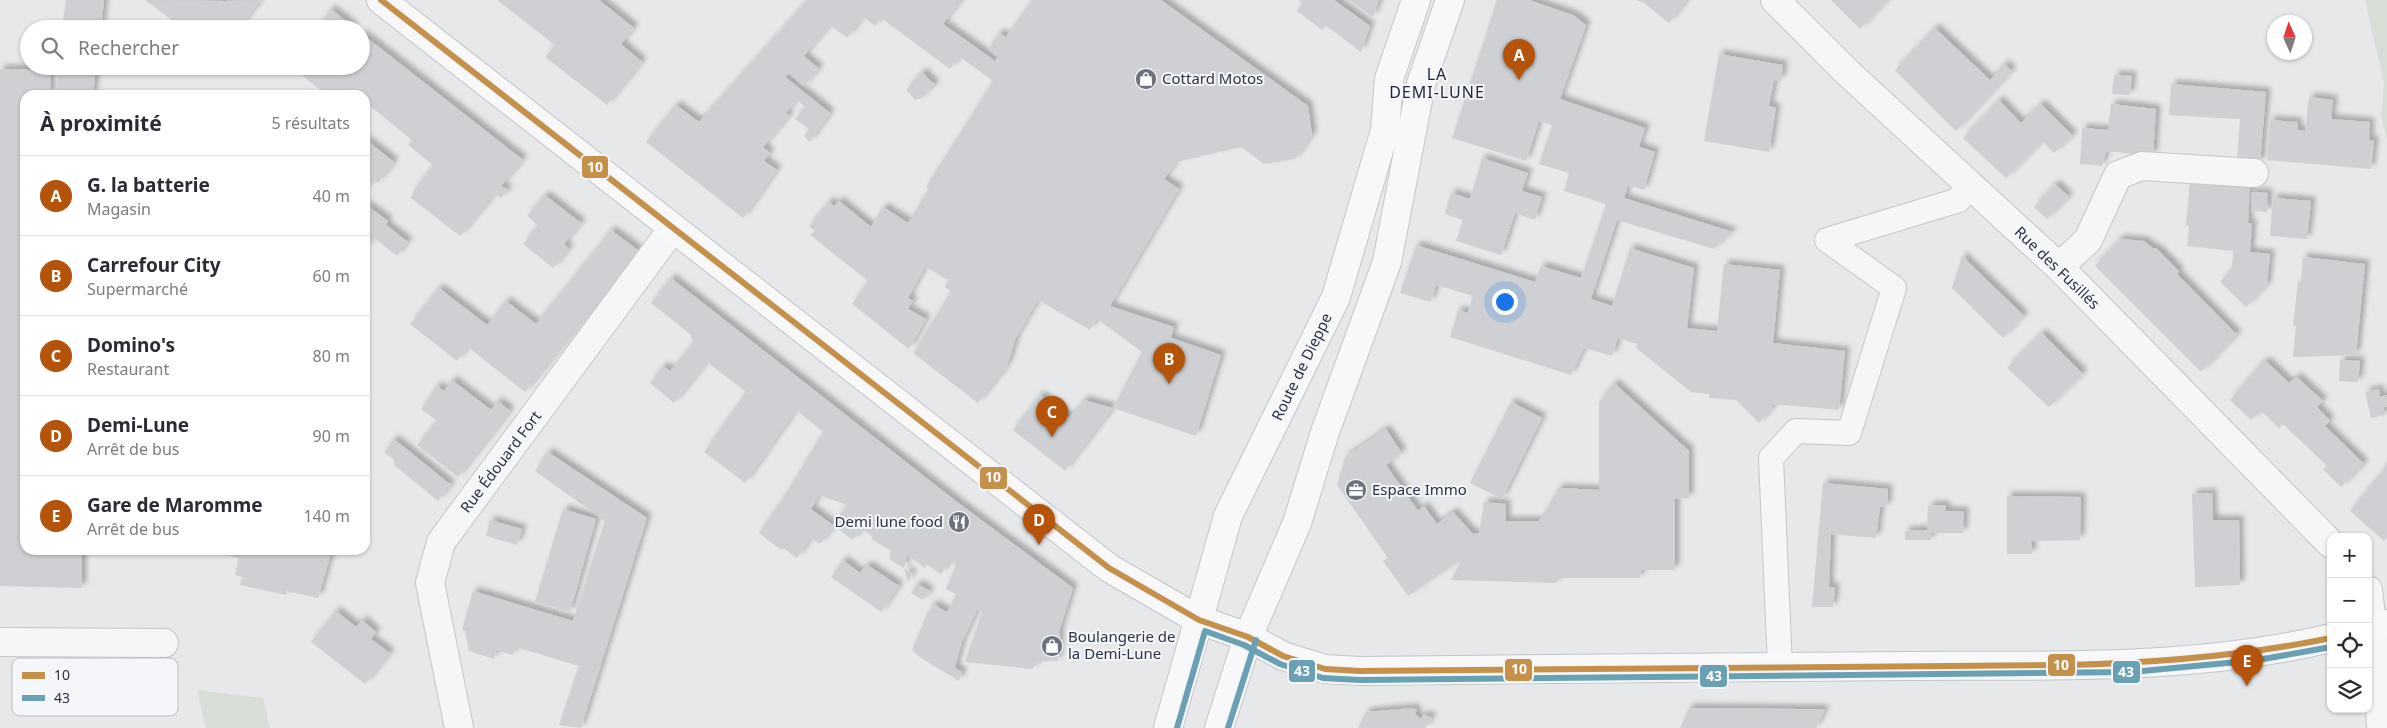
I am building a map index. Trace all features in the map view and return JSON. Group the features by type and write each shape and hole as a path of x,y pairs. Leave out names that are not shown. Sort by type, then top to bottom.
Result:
{"main road":[{"path":"381,0 1109,568 1206,623 1248,637 1283,656 1325,669 2132,663 2204,658 2293,646 2327,639"},
{"name":"Route de Dieppe","path":"1168,728 1206,623 1228,516 1336,296 1385,130 1389,79 1416,0"},
{"path":"1219,728 1248,637 1297,523 1325,432 1386,262 1421,84 1450,0"}],"street":[{"name":"Rue des Fusillés","path":"1775,0 1847,72 2059,268 2327,540"},
{"path":"2059,268 2088,240 2118,175 2142,166 2254,173"},
{"name":"Rue Édouard Fort","path":"459,728 430,584 441,542 673,228"},
{"path":"2372,608 2376,627 2381,728"},
{"path":"0,642 164,643"}],"lane":[{"path":"1780,667 1771,458 1796,431 1849,433 1894,288 1827,240 1959,200 1968,183"}],"shaded area":[{"path":"2365,0 2387,0 2387,140 2381,117 2384,83"},
{"path":"197,690 263,698 270,728 206,728"}],"building":[{"path":"66,0 104,0 102,20 63,20"},
{"path":"145,0 261,0 246,20 172,20"},
{"path":"497,0 599,0 634,28 621,44 642,62 607,105 545,57 555,45"},
{"path":"808,0 961,0 943,24 995,61 998,57 988,49 999,33 1006,37 1032,0 1161,0 1308,106 1312,135 1295,159 1264,164 1241,147 1176,162 1164,179 1179,189 1110,306 1174,327 1171,338 1221,355 1196,436 1113,408 1142,352 1097,319 1090,330 1038,300 1016,338 1007,366 978,403 913,353 951,292 945,287 948,280 925,267 908,298 913,301 908,309 926,319 909,349 852,304 868,281 810,235 815,231 809,226 829,201 834,206 839,201 871,227 883,207 908,223 929,189 926,187 993,81 960,57 950,69 881,18 875,26 863,17 847,38 830,25 804,56 819,69 804,86 789,73 785,77 830,113 810,142 804,136 809,129 795,119 805,107 797,100 786,113 789,116 763,147 770,153 764,161 777,170 743,218 646,142 676,105 699,122"},
{"path":"1299,0 1334,0 1370,26 1361,52 1326,26 1322,30 1297,11 1302,3"},
{"path":"1349,0 1379,0 1373,17"},
{"path":"1497,0 1529,0 1573,15 1586,25 1560,99 1645,128 1639,147 1655,152 1644,190 1628,185 1624,198 1733,232 1714,249 1617,220 1591,299 1612,306 1630,248 1694,268 1687,328 1717,331 1724,264 1780,270 1773,343 1845,351 1839,410 1773,404 1772,409 1759,423 1736,400 1709,398 1709,394 1691,392 1636,348 1637,344 1618,338 1612,356 1584,348 1571,375 1450,337 1458,310 1468,313 1473,296 1436,285 1431,302 1400,293 1416,245 1535,282 1541,266 1581,278 1606,204 1564,191 1569,173 1539,164 1552,125 1539,121 1526,161 1452,138"},
{"path":"1636,0 1687,0 1669,23 1644,3"},
{"path":"1831,0 1888,0 1860,29"},
{"path":"331,9 345,20 323,20"},
{"path":"1935,28 1990,80 2005,64 2012,71 1956,131 1895,70"},
{"path":"370,40 523,160 501,186 508,190 501,198 495,194 460,236 411,198 414,190 433,165 408,145 412,140 370,106 370,90 321,90 301,75 370,75"},
{"path":"1719,54 1783,65 1781,81 1774,80 1769,106 1776,108 1769,152 1704,141"},
{"path":"0,69 20,69 20,75 50,75 51,90 20,90 20,555 82,555 82,588 0,586"},
{"path":"922,72 935,85 921,98 915,100 906,90"},
{"path":"58,75 95,75 94,90 57,90"},
{"path":"2114,75 2132,76 2130,95 2112,94"},
{"path":"2171,84 2266,92 2260,163 2237,160 2240,119 2169,115"},
{"path":"2309,97 2333,100 2331,119 2370,122 2369,140 2374,140 2371,169 2267,160 2270,120 2298,122 2297,130 2305,131"},
{"path":"1999,100 2021,123 2041,104 2073,136 2054,153 2042,141 2006,178 1963,138"},
{"path":"2111,104 2156,109 2153,156 2106,151 2102,166 2080,164 2082,128 2108,130"},
{"path":"370,143 394,162 378,183 373,180 370,184"},
{"path":"1482,158 1528,173 1522,191 1542,197 1535,220 1515,213 1501,255 1456,241 1463,220 1445,214 1451,193 1470,199"},
{"path":"2190,180 2250,185 2248,223 2252,224 2250,252 2270,254 2267,285 2246,307 2220,282 2232,269 2233,251 2187,246 2189,226 2186,226"},
{"path":"2055,184 2069,197 2047,219 2034,207"},
{"path":"2251,192 2268,193 2267,212 2251,211"},
{"path":"545,195 581,223 564,244 569,249 553,268 523,244 538,225 527,216"},
{"path":"2273,198 2311,201 2307,239 2270,236"},
{"path":"370,208 388,221 386,225 408,242 397,256 374,238 370,243"},
{"path":"611,230 639,251 525,392 468,347 457,361 410,324 439,288 487,325 506,301 536,324"},
{"path":"2120,239 2144,241 2154,249 2156,248 2179,271 2177,274 2237,335 2201,372 2095,266"},
{"path":"1962,256 2024,316 2003,338 1952,288"},
{"path":"2303,257 2365,264 2356,355 2293,357 2296,326 2293,326 2298,282 2301,282"},
{"path":"671,278 957,502 1073,588 1060,628 1058,661 1039,661 1032,669 965,662 982,612 977,610 962,642 955,668 962,672 959,681 921,658 912,650 933,604 947,612 956,594 946,589 956,565 950,560 941,574 927,565 925,568 907,555 904,568 889,559 891,551 871,539 873,537 862,529 853,540 833,525 847,505 819,495 811,509 834,526 820,544 811,538 797,558 783,548 781,550 759,533 787,492 823,432 796,410 745,483 704,452 746,392 707,362 674,403 650,383 663,366 670,371 693,344 691,335 651,303"},
{"path":"2042,333 2083,374 2049,407 2007,368"},
{"path":"2340,360 2360,361 2358,382 2339,381"},
{"path":"2266,361 2289,383 2297,377 2323,401 2317,407 2330,421 2325,426 2364,464 2341,487 2323,469 2327,466 2283,424 2279,428 2261,411 2251,420 2230,400 2260,365"},
{"path":"452,380 491,410 498,401 510,411 458,477 417,445 437,421 421,409 437,386 444,391"},
{"path":"1614,383 1689,451 1689,498 1675,499 1675,570 1641,570 1640,578 1558,578 1556,583 1451,580 1460,563 1459,561 1408,596 1383,561 1388,558 1337,485 1345,457 1386,429 1402,453 1386,465 1418,511 1424,506 1437,524 1453,512 1473,534 1479,533 1484,502 1506,504 1506,521 1539,521 1559,488 1599,490 1599,402"},
{"path":"2379,389 2380,397 2387,395 2387,407 2383,407 2385,415 2371,418 2365,392"},
{"path":"1040,395 1069,418 1084,400 1113,408 1065,471 1013,430"},
{"path":"1511,402 1542,418 1502,499 1470,483"},
{"path":"394,439 451,485 438,501 393,464 395,461 384,452"},
{"path":"548,452 647,518 581,728 559,725 579,666 516,647 513,655 496,650 494,659 469,651 465,631 462,630 473,591 573,621 605,521 535,471"},
{"path":"2387,461 2387,537 2384,541 2350,511 2383,471"},
{"path":"1823,483 1888,489 1887,507 1880,507 1876,538 1831,534 1829,587 1835,587 1833,607 1812,607"},
{"path":"2212,493 2213,520 2239,520 2240,585 2195,587 2192,494"},
{"path":"2007,496 2081,497 2080,540 2031,541 2032,554 2007,554"},
{"path":"1945,505 1946,511 1964,511 1963,533 1931,533 1931,540 1905,540 1905,531 1927,530 1928,506"},
{"path":"563,509 596,519 570,612 535,602"},
{"path":"490,520 522,529 517,545 486,536"},
{"path":"227,555 331,555 318,598 286,591 286,595 240,585 242,577 235,575 239,558"},
{"path":"843,560 860,573 867,565 899,586 881,612 831,577"},
{"path":"904,568 912,574 908,583"},
{"path":"917,584 930,591 923,600 911,593"},
{"path":"336,611 356,627 362,620 376,632 371,639 390,653 365,684 311,642"},
{"path":"1413,708 1417,710 1415,714 1421,719 1424,714 1432,718 1425,728 1358,728 1366,712"},
{"path":"1689,708 1825,709 1816,728 1680,728"}],"transit line":[{"name":"10","path":"381,0 1109,568 1199,620 1248,637 1283,656 1325,669 1360,671 2067,665 2232,654 2327,639"},
{"name":"43","path":"1177,728 1205,631 1244,645 1280,664 1323,678 1360,680 2132,672 2258,660 2327,648"},
{"name":"43","path":"1228,728 1256,640"}],"place":[{"name":"Cottard Motos","path":"1146,79"},
{"name":"G. la batterie","path":"1519,80"},
{"name":"Carrefour City","path":"1169,384"},
{"name":"Domino's","path":"1052,437"},
{"name":"Espace Immo","path":"1356,490"},
{"name":"Demi lune food","path":"959,522"},
{"name":"Demi-Lune","path":"1039,545"},
{"name":"Boulangerie de la Demi-Lune","path":"1052,646"},
{"name":"Gare de Maromme","path":"2247,686"}],"district":[{"name":"LA DEMI-LUNE","path":"1437,83"}]}
